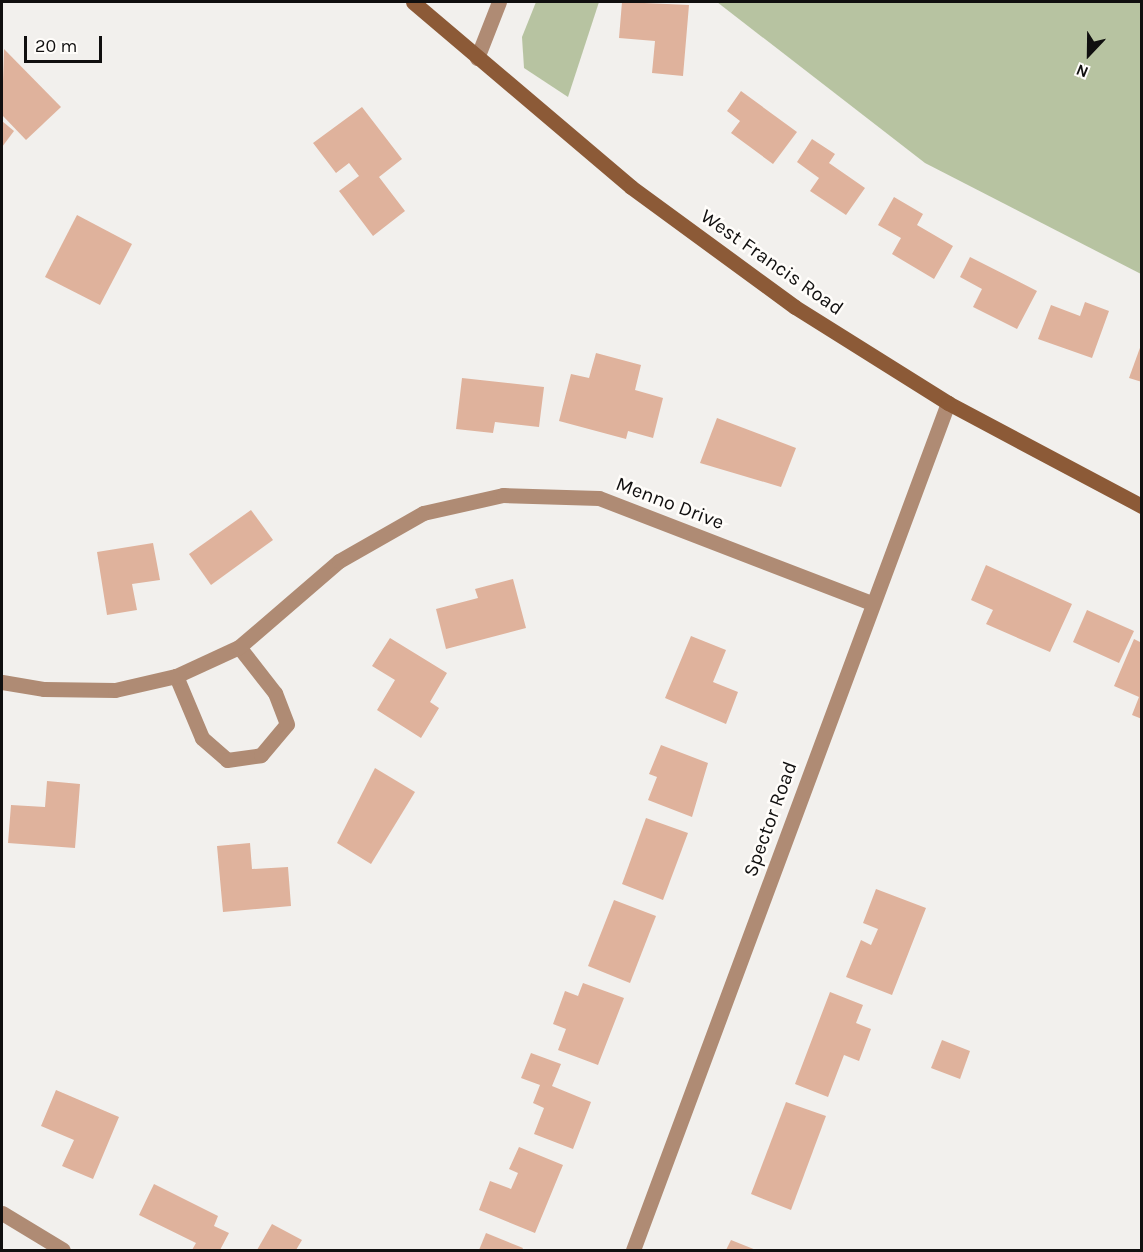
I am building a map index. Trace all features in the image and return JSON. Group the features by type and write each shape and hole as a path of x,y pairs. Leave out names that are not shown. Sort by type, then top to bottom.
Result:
{"street":[{"name":"West Francis Road","path":"413,2 650,201 795,307 948,403 1142,506"},
{"path":"477,58 499,2"},
{"name":"Spector Road","path":"633,1251 871,603 948,403"},
{"name":"Menno Drive","path":"2,682 44,689 115,690 176,676 239,647 339,561 423,513 503,495 599,498 871,603"},
{"path":"176,676 202,738 227,760 261,755 287,724 275,693 239,647"},
{"path":"2,1213 63,1251"}],"green space":[{"path":"536,2 599,2 568,97 524,68 522,37"},
{"path":"717,2 1141,2 1141,274 925,163"}],"building":[{"path":"622,2 689,5 683,76 652,73 655,41 619,38"},
{"path":"4,49 61,107 26,140 2,115"},
{"path":"741,91 797,132 773,164 731,133 740,121 727,111"},
{"path":"362,107 402,159 379,177 405,211 373,236 339,191 359,176 349,163 336,173 313,143"},
{"path":"2,121 14,131 2,147"},
{"path":"812,139 835,154 829,163 865,188 846,215 810,191 819,178 797,162"},
{"path":"894,197 923,214 917,225 953,246 934,279 892,254 901,238 878,225"},
{"path":"77,215 132,244 100,305 45,277"},
{"path":"970,257 1037,291 1017,329 973,307 982,289 960,277"},
{"path":"1085,302 1109,311 1092,358 1038,339 1051,305 1080,316"},
{"path":"1142,345 1142,382 1129,378"},
{"path":"596,353 641,365 635,390 663,398 653,438 628,431 626,439 559,421 571,374 589,378"},
{"path":"462,378 544,387 539,427 495,422 493,433 456,429"},
{"path":"717,418 796,448 781,487 700,463"},
{"path":"251,510 273,540 211,585 189,554"},
{"path":"153,543 160,580 132,584 137,610 107,615 97,552"},
{"path":"986,565 1072,604 1050,652 986,624 993,610 971,600"},
{"path":"513,579 526,628 446,649 436,609 478,598 475,589"},
{"path":"1087,610 1134,631 1119,663 1073,642"},
{"path":"691,636 726,650 713,682 738,692 726,724 665,698"},
{"path":"390,638 447,673 430,702 439,708 421,738 377,710 395,680 372,666"},
{"path":"1134,639 1142,643 1142,719 1132,715 1139,697 1114,686"},
{"path":"661,745 708,763 692,817 648,800 657,777 649,774"},
{"path":"375,768 415,792 371,864 337,843"},
{"path":"47,781 80,784 75,848 8,843 11,805 45,807"},
{"path":"646,818 688,833 663,900 622,884"},
{"path":"250,843 252,869 288,867 291,906 223,912 217,846"},
{"path":"876,889 926,908 892,995 846,977 861,940 871,945 878,929 863,923"},
{"path":"614,900 656,916 630,983 588,966"},
{"path":"583,983 624,998 598,1065 558,1050 566,1029 553,1024 565,991 578,996"},
{"path":"830,992 863,1005 856,1023 871,1029 859,1061 844,1055 828,1097 795,1084"},
{"path":"942,1040 970,1051 960,1079 931,1068"},
{"path":"531,1053 561,1064 552,1086 591,1102 573,1149 534,1134 544,1108 533,1103 540,1085 521,1078"},
{"path":"56,1090 119,1117 93,1179 62,1166 74,1140 41,1126"},
{"path":"786,1102 826,1116 791,1210 751,1194"},
{"path":"519,1147 563,1165 535,1233 479,1210 490,1181 511,1189 518,1173 509,1169"},
{"path":"154,1184 218,1216 214,1226 229,1233 220,1250 192,1250 196,1243 139,1215"},
{"path":"272,1224 302,1240 296,1250 257,1250"},
{"path":"486,1233 523,1248 522,1250 479,1250"},
{"path":"731,1240 756,1250 726,1250"}]}
